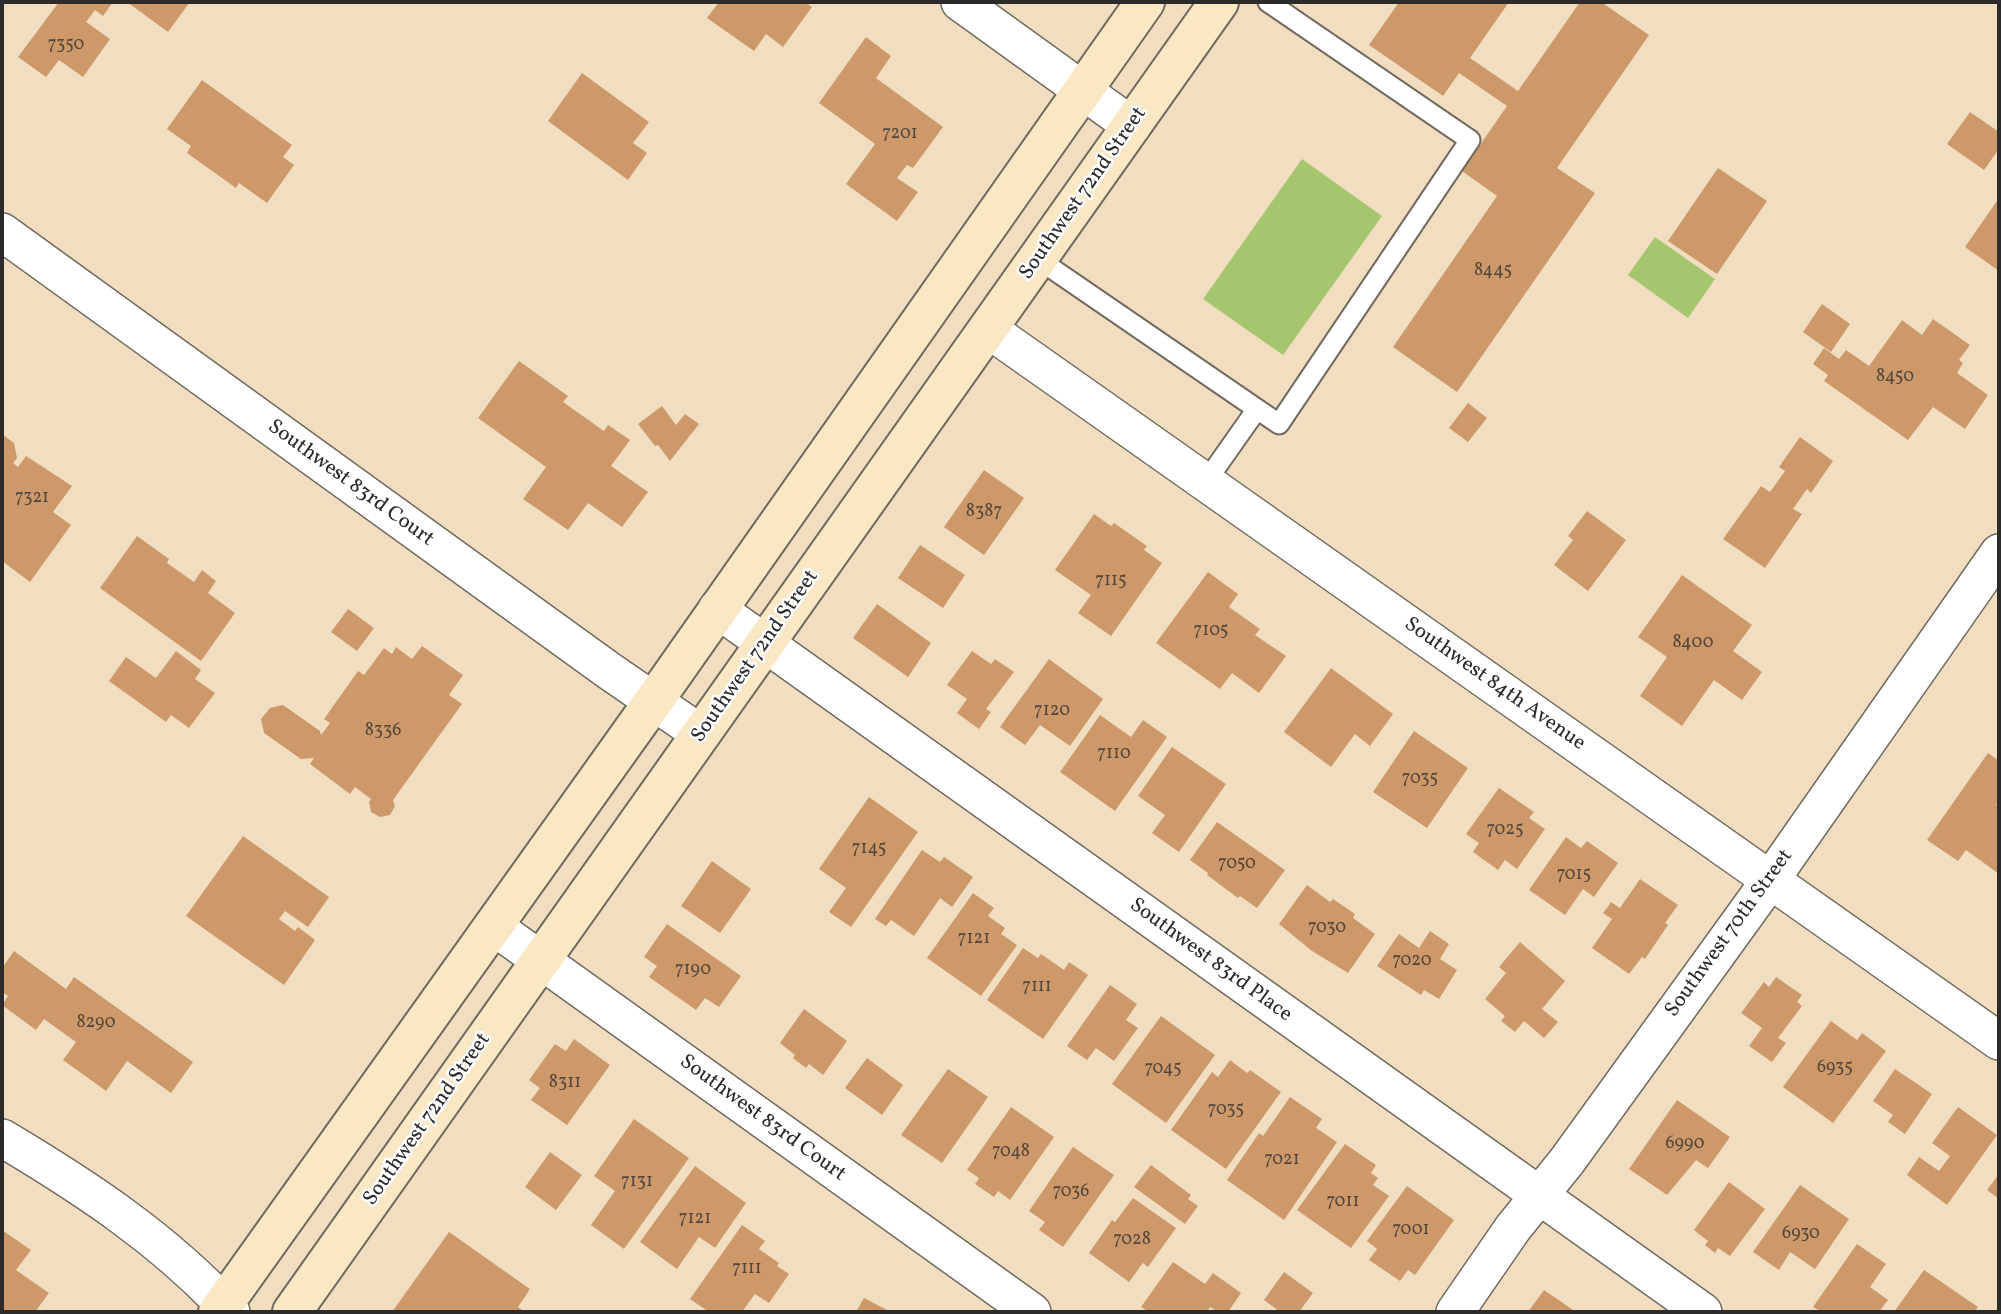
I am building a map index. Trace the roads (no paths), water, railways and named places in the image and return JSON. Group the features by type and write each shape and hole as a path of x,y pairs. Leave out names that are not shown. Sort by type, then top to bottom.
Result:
{"main road":[{"path":"225,1310 1144,2"},
{"name":"Southwest 72nd Street","path":"292,1312 1219,2"},
{"path":"938,295 988,330"}],"street":[{"path":"960,2 1132,126"},
{"name":"Southwest 83rd Court","path":"2,232 701,734"},
{"name":"Southwest 84th Avenue","path":"988,330 1999,1041"},
{"name":"Southwest 70th Street","path":"1455,1312 1513,1228 1567,1161 1771,879 1999,553"},
{"name":"Southwest 83rd Place","path":"717,609 1703,1312"},
{"name":"Southwest 83rd Court","path":"493,926 1031,1312"},
{"path":"2,1138 131,1222 188,1267 225,1310"}],"lane":[{"path":"1038,259 1279,424 1470,140 1268,2"},
{"path":"1205,483 1257,409"}]}
